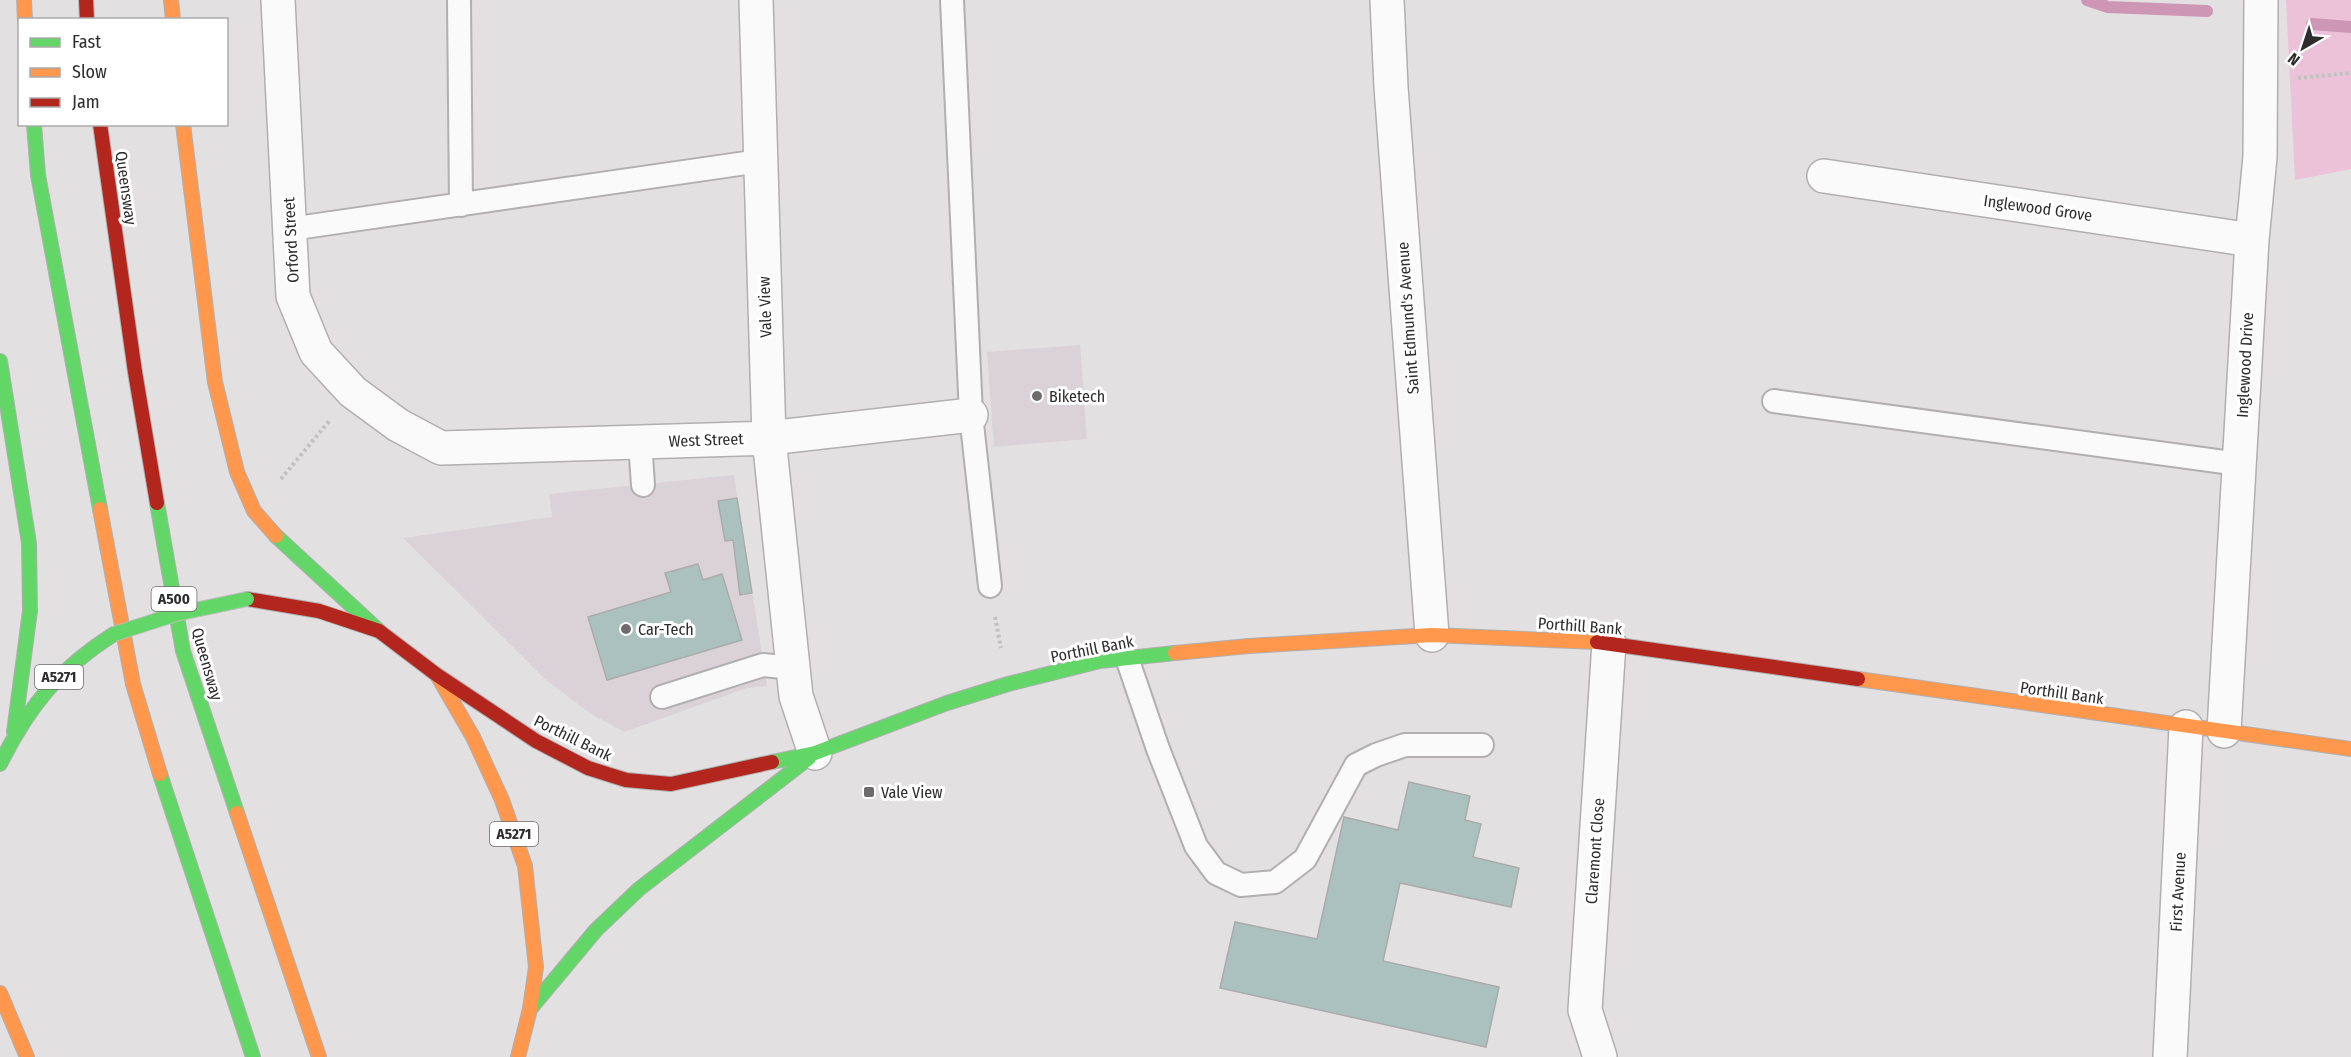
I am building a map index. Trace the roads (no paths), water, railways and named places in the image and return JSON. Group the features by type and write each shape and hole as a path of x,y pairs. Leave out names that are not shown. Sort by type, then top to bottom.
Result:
{"main road":[{"path":"24,0 25,18"},
{"path":"86,0 87,18"},
{"path":"171,0 173,18"},
{"path":"34,126 38,175 133,684 175,825 253,1057"},
{"name":"Queensway","path":"100,126 135,372 183,651 318,1057"},
{"path":"183,126 187,176 214,382 237,472 254,511 287,548 379,631"},
{"path":"0,361 29,543 30,611 14,732"},
{"name":"A5271","path":"0,764 14,732 57,679 87,651 114,634 176,614 247,599 319,611 379,631 437,675 473,737 497,789 525,866 536,967 530,1008 518,1057"},
{"name":"Porthill Bank","path":"437,675 536,741 588,768 626,780 671,784 815,753 947,702 1100,661 1249,646 1431,635 1609,643 2351,749"},
{"name":"Porthill Bank","path":"530,1008 596,930 639,889 815,753"},
{"path":"0,993 27,1057"}],"street":[{"name":"Orford Street","path":"278,0 293,296 316,352 354,392 398,425 441,448"},
{"name":"Vale View","path":"756,0 769,438 796,696 815,753"},
{"name":"Saint Edmund's Avenue","path":"1387,0 1392,99 1431,635"},
{"name":"Inglewood Drive","path":"2224,731 2252,240 2260,157 2261,0"},
{"name":"Inglewood Grove","path":"1824,176 2252,240"},
{"name":"West Street","path":"441,448 769,438 970,415"},
{"name":"Claremont Close","path":"1600,1057 1585,1010 1609,643"},
{"name":"First Avenue","path":"2170,1057 2186,727"}],"lane":[{"path":"459,0 460,205"},
{"path":"952,0 970,415 990,586"},
{"path":"290,229 760,161"},
{"path":"1774,401 2239,464"},
{"path":"640,442 643,485"},
{"path":"1127,658 1158,749 1196,846 1216,873 1241,885 1275,882 1305,859 1356,765 1405,745 1482,745"},
{"path":"662,697 763,665 793,668"}],"waterway":[{"path":"2087,0 2108,7 2207,11"},
{"path":"2312,24 2351,27"}],"place":[{"name":"Biketech","path":"1037,396"},
{"name":"Car-Tech","path":"626,629"},
{"name":"Vale View","path":"869,792"}]}
